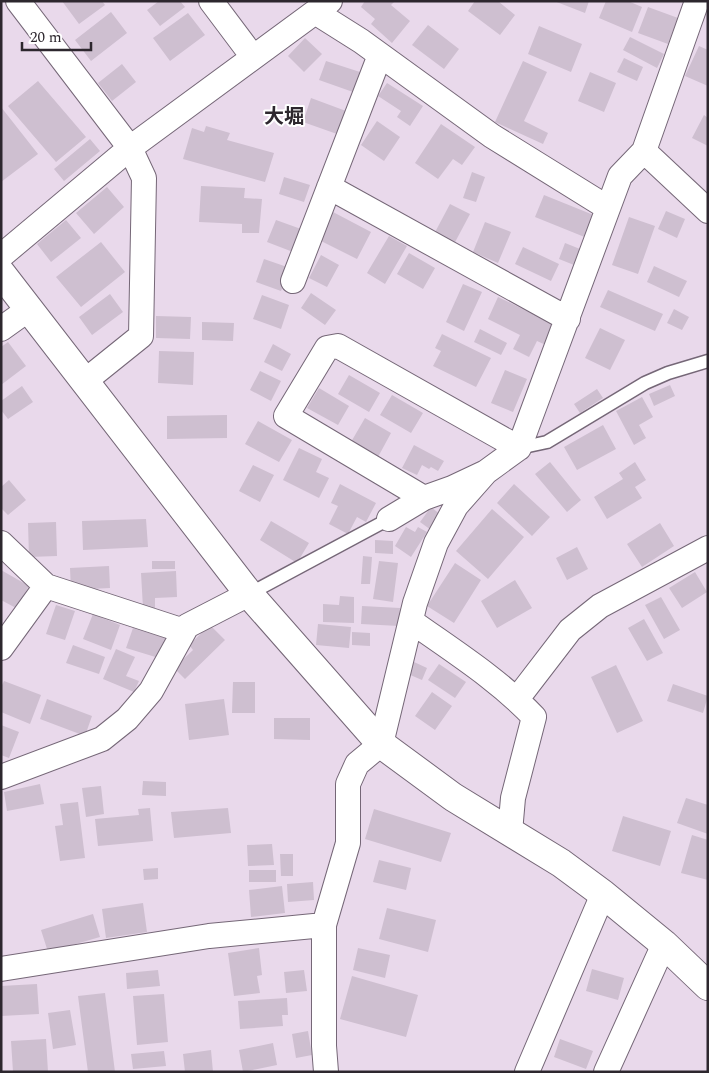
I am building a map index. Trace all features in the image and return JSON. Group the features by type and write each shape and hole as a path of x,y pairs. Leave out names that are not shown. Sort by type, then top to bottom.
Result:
{"street":[{"path":"18,1 130,148 144,178 141,336 85,381"},
{"path":"211,1 254,56"},
{"path":"1,256 130,148 323,7 380,55 492,136 608,208"},
{"path":"326,1072 324,1046 324,925 348,843 348,784 357,764 381,744 411,621 436,543 456,506 486,472 519,448 620,176 644,151 699,13"},
{"path":"293,281 380,55"},
{"path":"644,151 708,211"},
{"path":"329,187 568,319"},
{"path":"1,273 249,594 381,744 453,797 561,863 604,894 664,944 708,986"},
{"path":"1,328 29,309"},
{"path":"424,498 286,416 327,348 338,346 519,448"},
{"path":"389,519 424,498 486,472"},
{"path":"1,543 46,586 184,631"},
{"path":"517,699 570,630 600,606 708,548"},
{"path":"1,648 46,586"},
{"path":"1,778 102,739 127,719 151,691 187,626 249,594"},
{"path":"411,621 487,675 517,699 534,717 513,798 510,832"},
{"path":"527,1072 604,894"},
{"path":"1,968 210,936 324,925"},
{"path":"606,1072 664,944"}],"lane":[{"path":"519,448 547,442 580,424 626,393 645,383 668,373 708,362"},
{"path":"249,594 389,519"}],"building":[{"path":"62,1 102,1 105,5 79,24"},
{"path":"159,1 180,1 185,7 160,26 147,10"},
{"path":"365,1 395,1 391,5 410,21 392,43 371,24 375,19 361,7"},
{"path":"475,1 498,1 515,15 500,35 468,11"},
{"path":"554,1 589,1 585,13"},
{"path":"606,1 628,1 642,7 632,32 599,18"},
{"path":"648,7 678,18 668,44 638,33"},
{"path":"111,12 127,33 91,61 75,40"},
{"path":"188,13 205,35 170,61 153,38"},
{"path":"428,25 459,49 444,69 412,45"},
{"path":"539,26 582,44 571,72 528,54"},
{"path":"630,37 664,54 657,68 623,50"},
{"path":"305,38 322,54 304,72 288,56"},
{"path":"699,46 708,50 708,86 685,76"},
{"path":"624,58 643,67 637,81 617,72"},
{"path":"326,61 360,72 353,92 319,80"},
{"path":"523,61 547,72 524,121 548,133 543,144 495,122"},
{"path":"122,64 136,82 112,101 98,83"},
{"path":"590,72 616,83 604,112 578,101"},
{"path":"38,81 86,137 56,162 8,106"},
{"path":"387,83 423,106 410,126 397,117 401,111 378,96"},
{"path":"311,98 346,111 337,134 303,122"},
{"path":"1,107 38,154 1,182"},
{"path":"704,115 708,118 708,146 692,138"},
{"path":"377,121 400,137 384,161 361,145"},
{"path":"441,124 475,147 462,165 453,159 438,179 415,163"},
{"path":"206,126 230,133 227,140 274,153 265,182 183,159 192,128 204,132"},
{"path":"90,139 100,151 64,181 54,169"},
{"path":"472,172 485,177 476,202 463,198"},
{"path":"284,177 310,185 304,202 279,194"},
{"path":"201,186 245,188 244,198 262,199 259,233 242,233 242,224 199,222"},
{"path":"107,187 124,207 94,234 76,213"},
{"path":"544,195 596,216 587,238 535,217"},
{"path":"450,204 470,214 453,246 433,236"},
{"path":"666,211 685,219 677,238 658,229"},
{"path":"333,212 371,232 357,259 319,240"},
{"path":"629,217 655,226 638,274 612,265"},
{"path":"66,220 81,238 51,262 37,244"},
{"path":"276,220 301,229 293,252 267,242"},
{"path":"485,222 511,232 498,263 473,252"},
{"path":"389,236 407,246 385,284 367,273"},
{"path":"101,242 125,272 81,307 56,277"},
{"path":"565,243 585,251 579,267 559,259"},
{"path":"523,247 559,264 551,281 515,264"},
{"path":"409,253 435,268 423,289 397,274"},
{"path":"321,255 339,265 327,287 309,278"},
{"path":"264,259 290,268 281,291 256,282"},
{"path":"654,266 687,281 679,297 647,282"},
{"path":"463,284 482,292 464,331 446,322"},
{"path":"608,290 663,314 655,331 600,307"},
{"path":"311,293 336,310 325,325 301,308"},
{"path":"110,294 123,312 92,335 79,317"},
{"path":"262,295 289,305 281,329 253,319"},
{"path":"498,297 558,326 548,346 537,341 529,357 513,349 520,335 488,319"},
{"path":"674,309 689,317 682,330 667,323"},
{"path":"156,316 191,317 190,339 156,338"},
{"path":"202,322 234,323 233,341 202,340"},
{"path":"600,328 625,340 610,370 585,358"},
{"path":"480,329 507,343 501,355 474,342"},
{"path":"442,334 491,358 476,387 433,366 441,351 435,348"},
{"path":"8,342 26,366 1,385 1,347"},
{"path":"273,344 291,354 282,371 264,362"},
{"path":"159,351 194,352 193,385 158,383"},
{"path":"505,370 527,379 513,412 491,403"},
{"path":"260,371 281,381 271,401 250,390"},
{"path":"349,375 380,393 369,412 338,394"},
{"path":"670,385 675,396 654,406 649,394"},
{"path":"22,386 33,402 8,419 1,410 1,401"},
{"path":"319,388 349,406 338,425 307,408"},
{"path":"597,389 603,398 580,413 574,404"},
{"path":"392,395 423,413 411,433 380,415"},
{"path":"642,397 653,417 639,425 646,438 634,445 616,411"},
{"path":"227,415 227,438 167,439 167,416"},
{"path":"365,418 391,433 378,457 351,442"},
{"path":"258,421 292,440 279,462 245,444"},
{"path":"603,425 616,449 577,470 564,447"},
{"path":"414,445 444,461 438,471 422,465 417,475 402,468"},
{"path":"299,448 322,459 316,472 329,478 319,498 283,480"},
{"path":"550,462 581,500 567,512 535,474"},
{"path":"635,462 646,480 635,487 642,498 607,519 594,497 623,479 619,473"},
{"path":"253,465 274,475 260,502 239,491"},
{"path":"9,480 26,500 8,515 1,508 1,487"},
{"path":"340,484 376,503 366,522 357,517 348,534 329,524 338,506 331,503"},
{"path":"514,484 550,517 532,536 497,503"},
{"path":"431,507 441,515 431,530 420,522"},
{"path":"492,509 524,537 488,579 456,551"},
{"path":"146,519 148,547 83,550 82,521"},
{"path":"271,521 309,543 297,563 260,540"},
{"path":"56,522 57,556 29,557 28,523"},
{"path":"660,523 674,546 642,567 627,544"},
{"path":"406,527 415,532 418,527 427,532 411,557 395,546"},
{"path":"375,540 393,541 393,554 375,553"},
{"path":"577,547 588,569 567,580 556,558"},
{"path":"363,556 372,557 370,584 361,584"},
{"path":"152,561 175,561 175,569 152,569"},
{"path":"379,561 398,563 393,602 373,599"},
{"path":"455,563 481,580 454,623 427,606"},
{"path":"109,566 110,588 71,590 70,568"},
{"path":"1,570 29,586 16,608 1,600"},
{"path":"176,571 177,597 155,598 155,608 143,608 141,573"},
{"path":"695,572 707,592 682,608 669,588"},
{"path":"515,580 532,608 497,628 481,601"},
{"path":"340,596 354,597 354,623 323,622 323,604 339,605"},
{"path":"661,597 680,630 664,639 645,605"},
{"path":"56,605 75,611 65,640 46,634"},
{"path":"362,606 400,608 399,626 361,624"},
{"path":"93,614 120,625 111,650 83,639"},
{"path":"644,619 663,653 647,661 628,628"},
{"path":"318,624 351,627 349,648 316,645"},
{"path":"210,625 225,640 185,679 174,668 193,650 189,645"},
{"path":"133,628 168,639 162,659 126,648"},
{"path":"352,632 370,633 370,646 352,645"},
{"path":"73,645 105,657 99,674 66,663"},
{"path":"116,649 135,657 126,676 139,681 134,692 103,679"},
{"path":"414,662 427,668 422,680 408,674"},
{"path":"439,664 466,682 455,698 428,680"},
{"path":"616,665 643,721 617,733 591,677"},
{"path":"4,681 41,695 30,724 1,712 1,687"},
{"path":"233,682 255,682 255,713 232,713"},
{"path":"673,684 708,696 703,713 667,701"},
{"path":"432,692 452,706 435,730 415,716"},
{"path":"47,699 92,716 85,736 40,719"},
{"path":"224,699 229,735 189,740 185,704"},
{"path":"274,718 310,718 310,740 274,739"},
{"path":"1,725 19,732 9,758 1,755"},
{"path":"143,781 166,782 166,796 142,795"},
{"path":"40,784 44,804 7,811 4,792"},
{"path":"101,786 104,814 86,817 82,788"},
{"path":"686,798 708,805 708,834 677,823"},
{"path":"78,802 85,858 60,861 55,826 63,825 60,804"},
{"path":"150,808 153,841 98,846 95,819 139,815 138,809"},
{"path":"228,808 231,833 174,838 171,812"},
{"path":"374,809 451,833 441,862 365,839"},
{"path":"623,816 671,831 660,866 612,851"},
{"path":"692,835 708,840 708,880 681,873"},
{"path":"272,844 274,865 248,866 247,845"},
{"path":"280,854 293,854 293,876 281,876"},
{"path":"379,860 411,868 406,890 373,882"},
{"path":"158,868 158,879 144,880 143,869"},
{"path":"249,870 276,870 276,882 249,882"},
{"path":"313,882 314,900 288,902 287,884"},
{"path":"282,886 285,913 251,917 249,890"},
{"path":"143,903 147,932 106,938 102,909"},
{"path":"387,908 436,920 428,952 379,939"},
{"path":"93,914 100,937 48,952 41,930"},
{"path":"259,948 262,975 257,976 260,993 234,996 228,953"},
{"path":"358,948 390,955 385,978 353,970"},
{"path":"592,969 624,978 618,1000 586,991"},
{"path":"158,970 160,986 127,989 126,973"},
{"path":"304,970 307,991 286,993 284,972"},
{"path":"352,976 418,995 406,1037 340,1019"},
{"path":"37,984 39,1014 1,1016 1,986"},
{"path":"105,993 115,1072 88,1072 78,996"},
{"path":"164,994 168,1042 137,1045 133,996"},
{"path":"287,998 288,1015 282,1015 283,1026 240,1029 238,1001"},
{"path":"70,1010 76,1045 53,1049 48,1013"},
{"path":"308,1031 312,1055 296,1058 292,1034"},
{"path":"46,1039 48,1072 13,1072 11,1041"},
{"path":"560,1039 593,1051 586,1069 554,1057"},
{"path":"273,1043 277,1065 243,1072 239,1050"},
{"path":"211,1050 213,1072 185,1072 183,1054"},
{"path":"164,1051 166,1066 133,1069 131,1054"}],"district":[{"name":"大堀","path":"284,117"}]}
